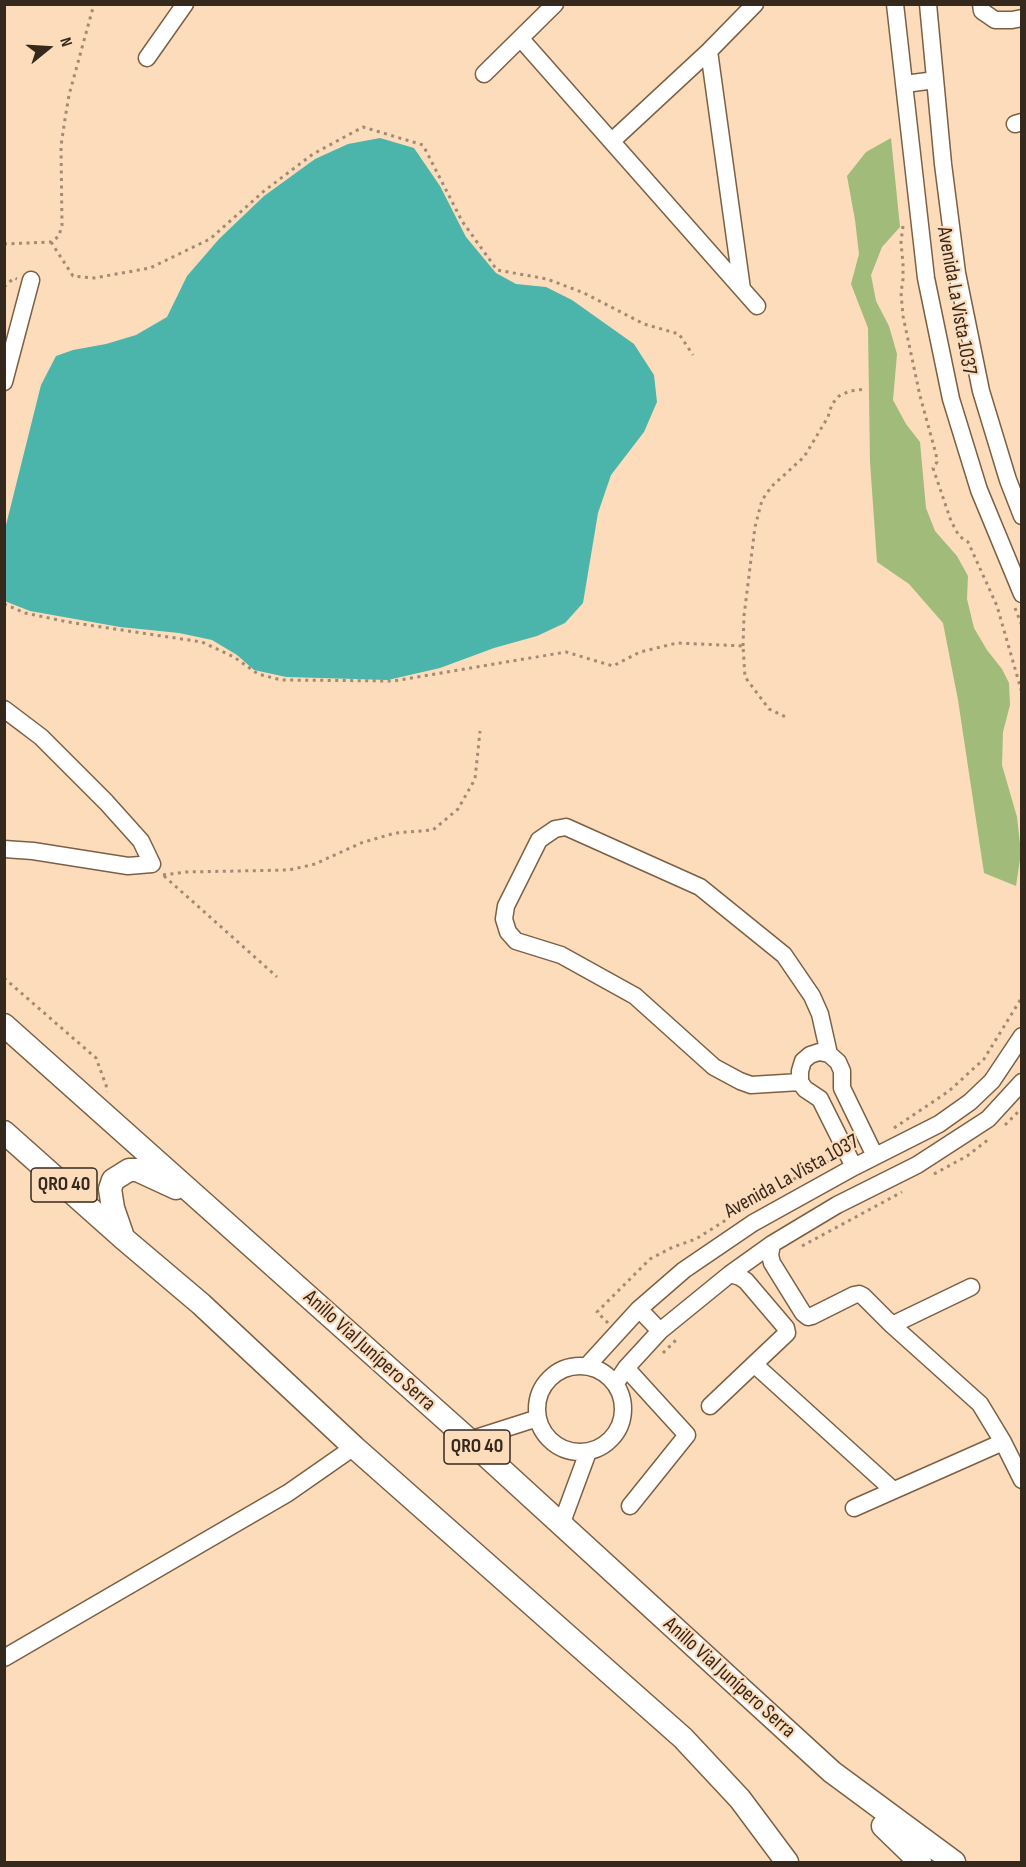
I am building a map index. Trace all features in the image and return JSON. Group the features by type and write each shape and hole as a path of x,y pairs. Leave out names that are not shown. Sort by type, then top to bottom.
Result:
{"highway":[{"name":"Anillo Vial Junípero Serra","path":"4,1025 469,1440 832,1772 954,1863"},
{"name":"QRO 40","path":"4,1132 201,1304 354,1447 682,1738 740,1799 787,1863"},
{"path":"123,1238 113,1208 110,1189 113,1180 129,1170 137,1170 199,1199"},
{"path":"832,1772 920,1863"},
{"path":"740,1799 795,1863"}],"street":[{"path":"147,58 185,4"},
{"path":"484,74 555,4"},
{"path":"612,141 709,51 755,4"},
{"name":"Avenida La Vista 1037","path":"895,4 926,278 951,399 979,490 1022,594"},
{"name":"Avenida La Vista 1037","path":"928,4 943,164 957,273 981,391 1014,470 1022,516"},
{"path":"981,4 982,11 995,20 1022,18"},
{"path":"521,39 757,306"},
{"path":"709,51 742,289"},
{"path":"904,84 935,80"},
{"path":"4,382 31,280"},
{"path":"4,710 40,737 106,802 141,841 157,870"},
{"path":"800,1082 751,1085 740,1081 714,1067 635,996 561,955 516,941 508,932 504,919 506,906 539,840 555,829 566,827 700,887 784,956 812,996 820,1014 829,1054"},
{"path":"4,849 33,851 157,870"},
{"name":"Avenida La Vista 1037","path":"587,1366 639,1308 684,1270 850,1159 939,1124 970,1102 992,1081 1022,1036"},
{"path":"850,1159 820,1099 805,1089 800,1082 803,1061 810,1055 819,1052 829,1054 838,1062 842,1071 842,1088 871,1149"},
{"path":"616,1383 626,1368 660,1331 730,1274 771,1244 837,1205 917,1165 988,1119 1022,1082"},
{"path":"771,1244 772,1263 803,1313 808,1317 859,1294 980,1404 1022,1480"},
{"path":"710,1406 787,1333 786,1328 746,1281 730,1274"},
{"path":"892,1325 971,1287"},
{"path":"639,1308 660,1331"},
{"path":"754,1364 893,1490"},
{"path":"571,1366 587,1366 603,1372 616,1383 623,1400 623,1417 617,1434 605,1446 588,1452 572,1452 556,1445 544,1433 538,1418 537,1401 544,1385 555,1373 571,1366"},
{"path":"626,1368 687,1435 630,1506"},
{"path":"469,1440 538,1418"},
{"path":"854,1508 1003,1442"},
{"path":"4,1658 288,1493 354,1447"},
{"path":"561,1525 588,1452"}],"path":[{"path":"4,244 51,242 60,236 62,225 61,146 69,95 94,4"},
{"path":"51,242 73,276 94,278 150,268 210,239 264,191 305,160 363,127 423,145 462,221 497,270 547,279 584,293 644,324 679,334 693,355"},
{"path":"903,226 901,242 903,316 920,396 936,454 937,462 933,468 951,521 960,536 968,542 997,606 1022,693"},
{"path":"788,718 769,710 745,677 742,646 744,616 755,527 762,501 772,486 804,458 828,417 832,404 839,396 850,391 866,389"},
{"path":"4,604 25,613 202,642 234,657 258,674 281,680 394,681 566,652 613,666 640,652 677,643 742,646"},
{"path":"157,870 186,872 289,870 315,864 361,843 395,833 433,830 458,809 475,779 480,731"},
{"path":"157,870 277,977"},
{"path":"4,978 96,1058 107,1088 105,1115"},
{"path":"871,1149 896,1127 949,1091 984,1059 1022,996"},
{"path":"1002,1128 1022,1108"},
{"path":"926,1179 967,1156 993,1135"},
{"path":"617,1333 597,1312 650,1259 673,1247 696,1239 778,1187 850,1159"},
{"path":"798,1248 906,1190"},
{"path":"662,1353 679,1337"}],"green space":[{"path":"891,138 900,227 882,247 871,275 876,301 889,326 897,354 893,400 906,424 920,442 926,508 935,531 957,556 968,576 967,599 974,628 1009,683 1010,705 1003,732 1002,765 1017,817 1021,853 1016,886 984,873 958,700 943,623 909,584 877,562 870,462 868,328 851,284 859,254 847,176 866,152"}],"water":[{"path":"380,138 414,148 440,186 466,237 496,273 516,284 546,287 572,300 634,344 654,375 657,402 644,432 611,475 598,513 583,603 565,623 537,636 494,648 440,668 388,680 286,677 254,670 237,655 212,640 30,611 4,600 5,529 41,385 56,356 136,335 167,317 187,276 219,239 264,196 315,159 348,144"}]}
